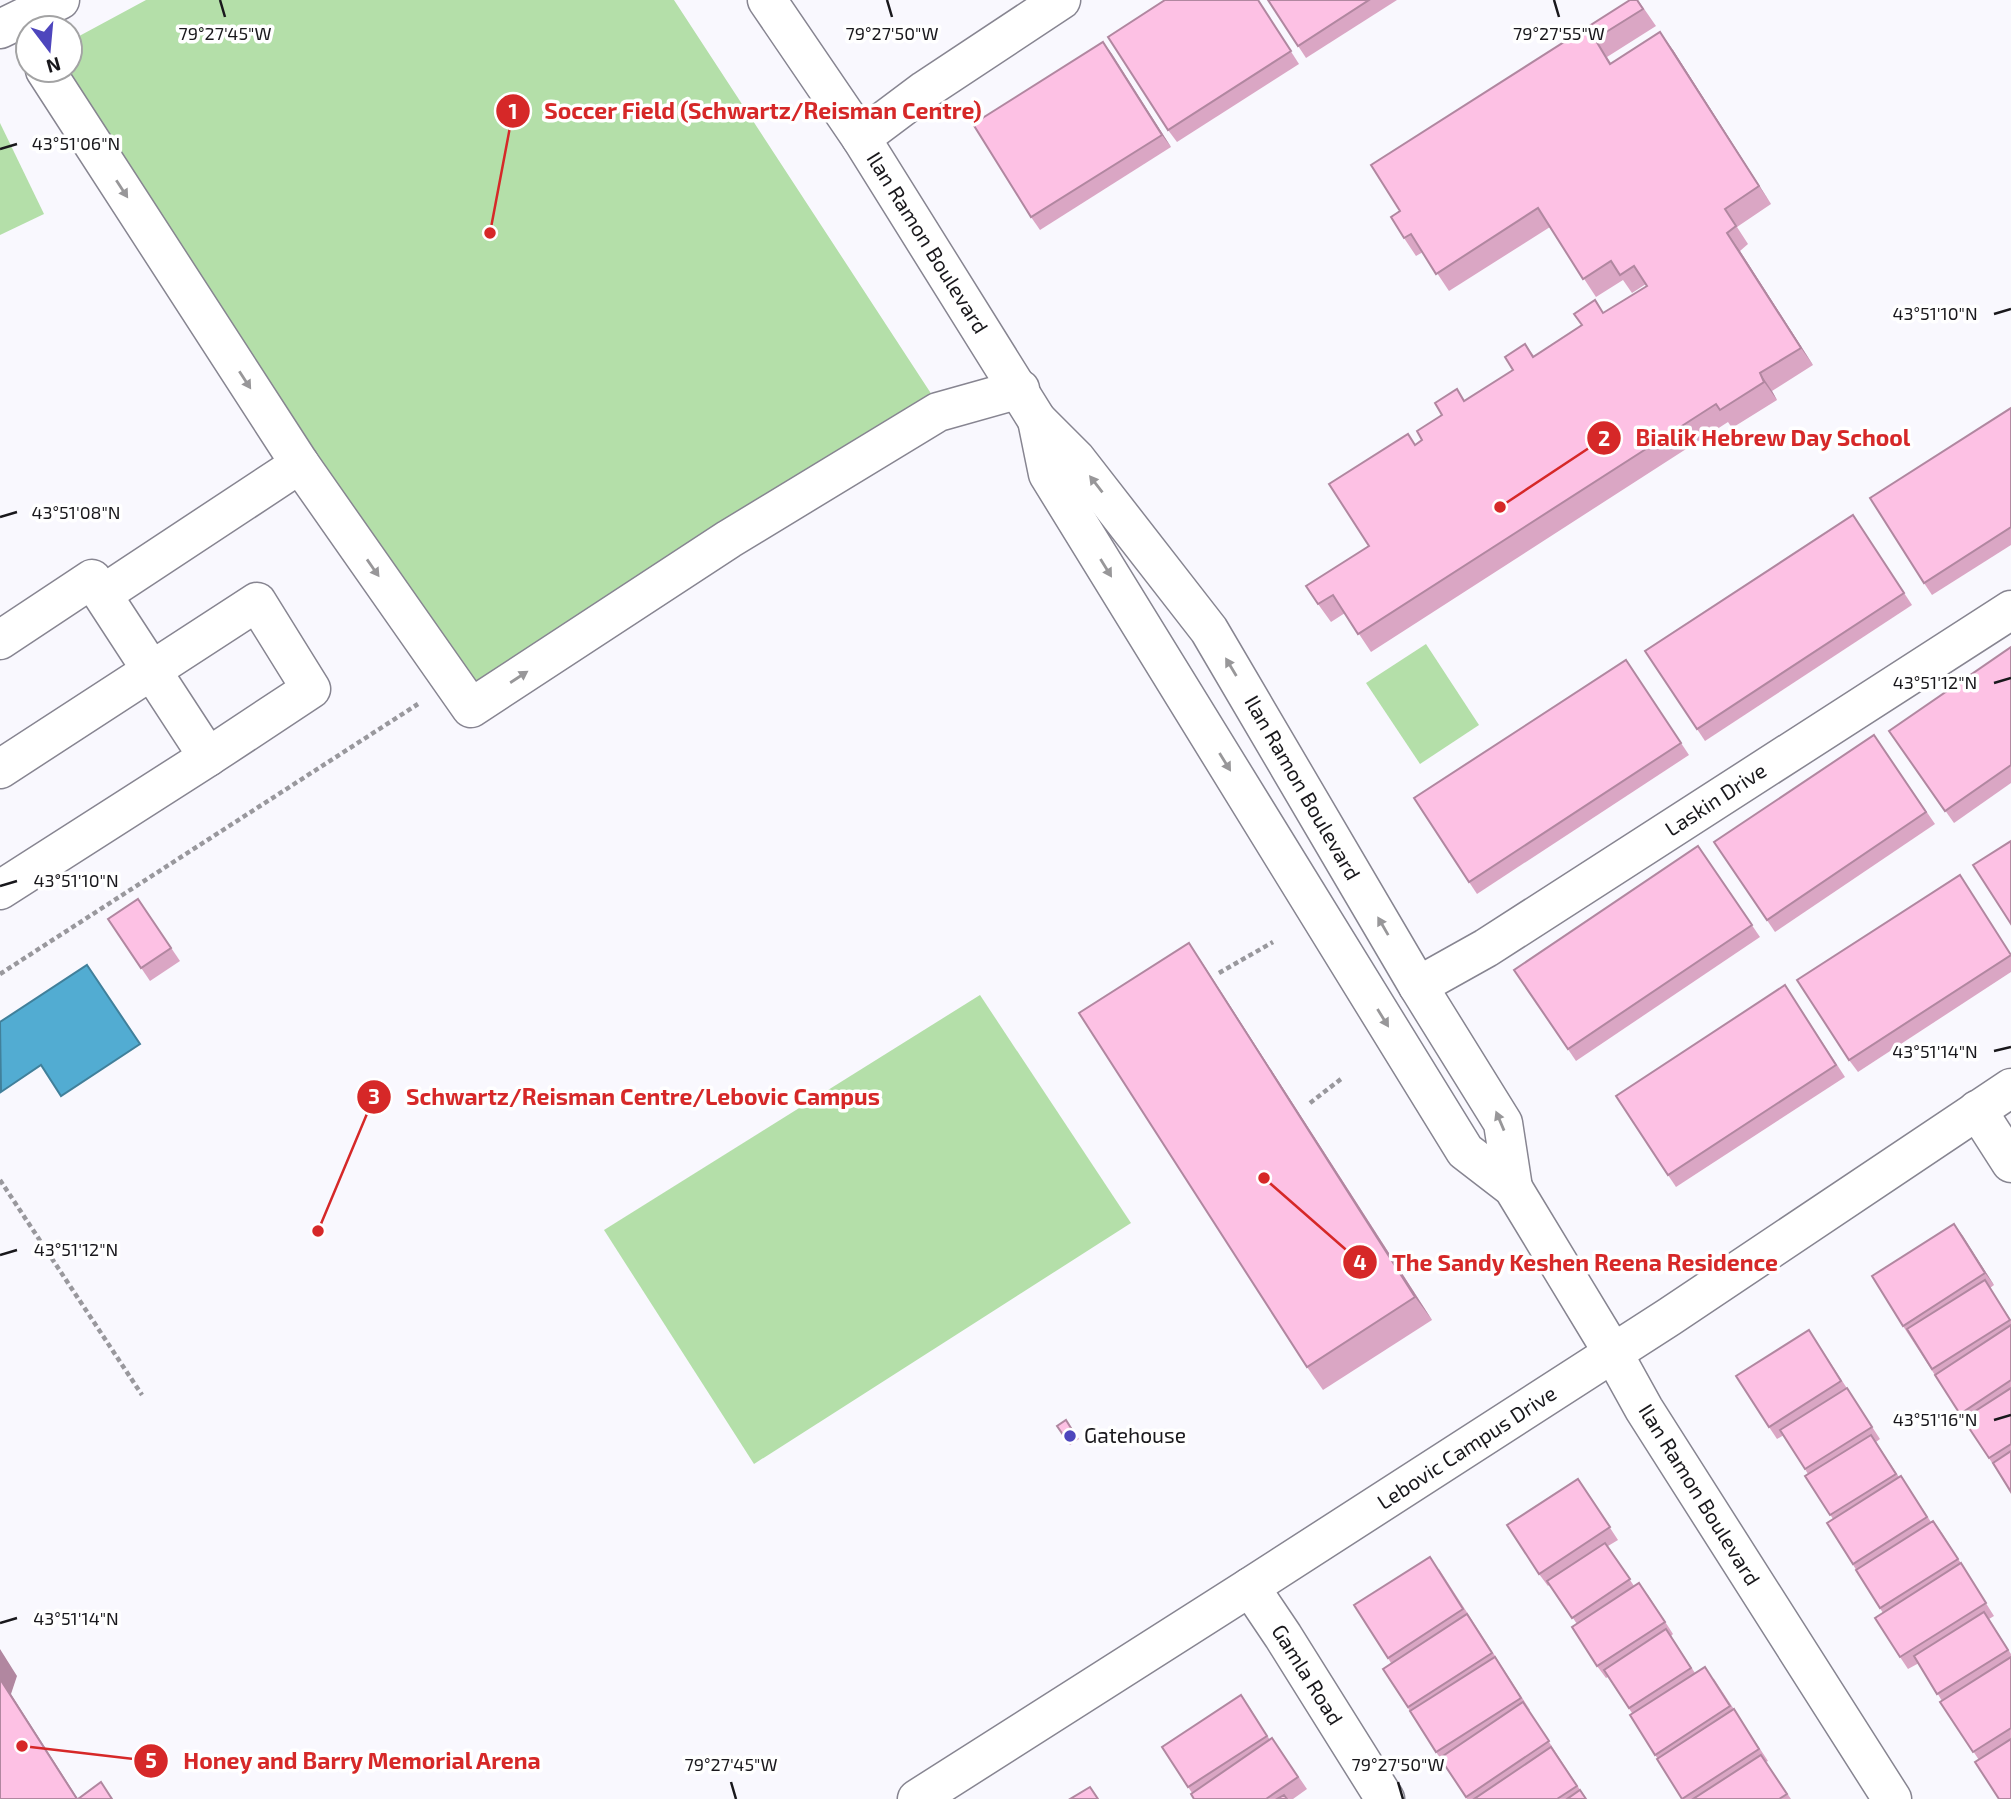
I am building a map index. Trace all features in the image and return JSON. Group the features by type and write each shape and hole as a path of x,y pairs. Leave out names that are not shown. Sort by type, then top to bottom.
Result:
{"street":[{"path":"40,14 60,0"},
{"name":"Ilan Ramon Boulevard","path":"766,0 860,138 1028,404 1076,459 1209,630 1418,986 1503,1123 1513,1188"},
{"path":"860,138 925,90 1061,0"},
{"path":"54,84 300,464 471,708 729,539 938,412 1028,404"},
{"name":"Ilan Ramon Boulevard","path":"1028,404 1048,474 1465,1151 1513,1188 1644,1409 1892,1799"},
{"path":"103,594 300,464"},
{"path":"0,640 92,579 208,757"},
{"path":"0,769 257,602 311,689 0,890"},
{"name":"Laskin Drive","path":"1418,986 1510,933 2011,610"},
{"name":"Lebovic Campus Drive","path":"917,1799 1670,1317 2011,1088"},
{"path":"1976,1110 2011,1163"},
{"name":"Gamla Road","path":"1250,1587 1385,1799"}],"path":[{"path":"0,974 418,705"},
{"path":"1219,972 1273,942"},
{"path":"1310,1103 1341,1079"},
{"path":"0,1180 142,1395"}],"green space":[{"path":"146,0 674,0 932,395 468,696 54,84 84,84 84,33"},
{"path":"0,123 44,214 0,235"},
{"path":"1426,644 1479,725 1420,764 1366,683"},
{"path":"980,995 1131,1223 754,1464 604,1230"}],"water":[{"path":"87,965 140,1044 61,1096 41,1065 1,1092 0,1022"}],"building":[{"path":"1165,0 1258,0 1291,51 1168,130 1108,37"},
{"path":"1268,0 1369,0 1298,46"},
{"path":"1630,0 1637,0 1643,9 1595,39 1610,64 1660,32 1759,186 1725,209 1736,226 1727,233 1801,348 1760,373 1764,382 1720,410 1716,404 1358,634 1333,595 1318,604 1306,586 1369,546 1329,484 1408,434 1415,445 1422,440 1417,431 1442,415 1435,403 1457,389 1464,401 1513,370 1505,357 1525,344 1533,357 1582,325 1574,314 1595,300 1603,313 1647,286 1634,266 1620,275 1611,261 1583,279 1538,208 1436,274 1411,234 1404,238 1391,217 1400,211 1371,165"},
{"path":"1103,42 1162,135 1031,217 973,124"},
{"path":"2011,408 2011,527 1924,583 1870,498"},
{"path":"1853,515 1904,593 1697,729 1645,651"},
{"path":"2011,647 2011,765 1945,811 1889,731"},
{"path":"1626,660 1681,743 1469,882 1414,798"},
{"path":"1874,735 1926,812 1767,920 1714,842"},
{"path":"2011,841 2011,924 1973,865"},
{"path":"1698,846 1752,925 1568,1049 1514,970"},
{"path":"1960,875 2011,955 1849,1060 1797,980"},
{"path":"138,899 171,948 141,968 108,919"},
{"path":"1189,943 1415,1297 1307,1367 1079,1013"},
{"path":"1785,985 1836,1065 1668,1175 1616,1096"},
{"path":"1954,1224 1985,1273 1903,1326 1872,1276"},
{"path":"1985,1280 2010,1320 1932,1369 1907,1329"},
{"path":"2011,1325 2011,1380 1960,1414 1935,1375"},
{"path":"1809,1330 1841,1381 1769,1427 1736,1376"},
{"path":"1847,1388 1872,1427 1805,1469 1780,1430"},
{"path":"2011,1388 2011,1444 1989,1458 1963,1419"},
{"path":"1066,1420 1074,1433 1066,1439 1057,1426"},
{"path":"1871,1435 1896,1474 1830,1515 1805,1476"},
{"path":"2011,1451 2011,1492 1993,1463"},
{"path":"1901,1476 1927,1517 1853,1564 1827,1523"},
{"path":"1578,1479 1610,1527 1539,1574 1507,1525"},
{"path":"1933,1521 1958,1559 1880,1608 1856,1570"},
{"path":"1605,1543 1630,1579 1572,1618 1547,1581"},
{"path":"1430,1557 1463,1609 1388,1658 1354,1605"},
{"path":"1961,1563 1986,1603 1900,1657 1875,1618"},
{"path":"1639,1583 1665,1622 1597,1666 1572,1627"},
{"path":"1984,1612 2008,1650 1937,1694 1914,1656"},
{"path":"1467,1614 1492,1653 1408,1707 1383,1669"},
{"path":"1666,1629 1691,1668 1629,1708 1604,1670"},
{"path":"1495,1657 1521,1698 1436,1752 1410,1711"},
{"path":"2011,1657 2011,1728 1973,1752 1940,1702"},
{"path":"1705,1667 1730,1706 1655,1755 1630,1715"},
{"path":"0,1679 77,1799 0,1799"},
{"path":"1241,1695 1267,1736 1188,1787 1162,1747"},
{"path":"1523,1702 1549,1741 1466,1797 1440,1758"},
{"path":"1734,1709 1759,1749 1682,1799 1657,1759"},
{"path":"1272,1738 1298,1777 1266,1799 1194,1799 1191,1794"},
{"path":"2011,1739 2011,1799 1999,1799 1975,1762"},
{"path":"1551,1747 1577,1786 1557,1799 1474,1799"},
{"path":"1761,1755 1787,1794 1779,1799 1693,1799"},
{"path":"101,1782 112,1799 78,1799"},
{"path":"1090,1787 1098,1799 1070,1799"},
{"path":"1580,1790 1586,1799 1567,1799"}],"place":[{"name":"Soccer Field (Schwartz/Reisman Centre)","path":"490,233"},
{"name":"Bialik Hebrew Day School","path":"1500,507"},
{"name":"The Sandy Keshen Reena Residence","path":"1264,1178"},
{"name":"Schwartz/Reisman Centre/Lebovic Campus","path":"318,1231"},
{"name":"Gatehouse","path":"1070,1436"},
{"name":"Honey and Barry Memorial Arena","path":"22,1746"}]}
